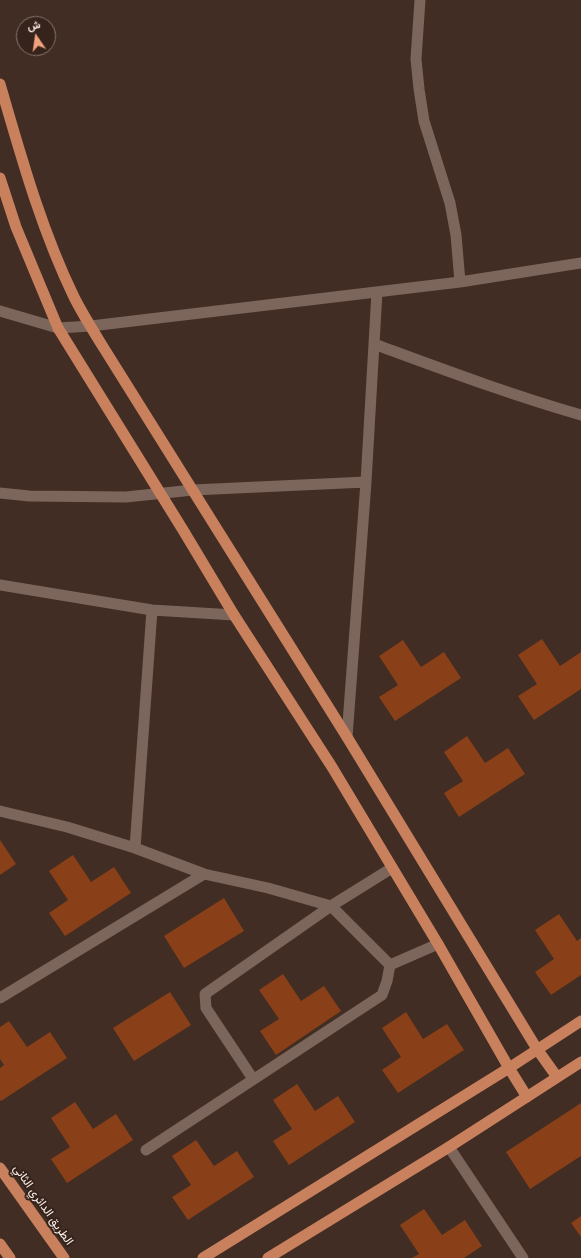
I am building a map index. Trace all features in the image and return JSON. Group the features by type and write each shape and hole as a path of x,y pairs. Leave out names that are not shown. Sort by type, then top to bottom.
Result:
{"main road":[{"path":"0,84 30,183 54,251 74,297 347,736 537,1049 557,1077"},
{"path":"0,178 16,227 58,328 234,614 332,767 438,944 527,1097"},
{"path":"203,1258 509,1068 581,1021"},
{"path":"268,1258 450,1148 581,1062"},
{"name":"الطريق الدائري الثاني","path":"0,1168 64,1258"},
{"path":"0,1244 10,1258"}],"street":[{"path":"420,0 416,59 419,89 424,121 450,203 456,235 460,282"},
{"path":"0,311 58,328 91,326 460,282 581,263"},
{"path":"347,736 366,482 377,292"},
{"path":"374,344 479,382 581,415"},
{"path":"0,493 29,496 126,497 193,490 366,482"},
{"path":"0,584 152,610 234,614"},
{"path":"135,848 152,610"},
{"path":"0,811 67,827 135,848 204,874 268,888 331,906 390,965"},
{"path":"253,1079 206,1008 205,994 331,906 392,868"},
{"path":"0,998 204,874"},
{"path":"390,965 438,944"},
{"path":"146,1150 382,995 387,981 390,965"},
{"path":"450,1148 523,1258"}],"building":[{"path":"542,639 560,666 581,652 581,689 534,720 518,696 537,684 518,655"},
{"path":"403,640 421,667 444,652 461,678 395,721 379,697 398,685 379,656"},
{"path":"467,736 485,763 508,748 525,774 459,817 444,793 463,781 444,752"},
{"path":"0,840 16,864 0,875"},
{"path":"73,855 91,882 114,867 131,893 65,936 49,913 68,900 49,871"},
{"path":"224,898 244,931 184,968 164,936"},
{"path":"559,914 577,941 581,938 581,975 551,995 535,972 554,959 535,930"},
{"path":"283,974 301,1001 324,986 341,1011 276,1055 260,1031 279,1019 259,990"},
{"path":"170,992 191,1025 134,1061 113,1028"},
{"path":"406,1012 423,1039 447,1024 464,1050 398,1093 382,1070 401,1057 382,1028"},
{"path":"9,1021 27,1047 50,1032 67,1058 1,1101 0,1068 4,1065 0,1059 0,1027"},
{"path":"297,1084 315,1111 338,1096 355,1122 289,1165 273,1141 292,1129 273,1100"},
{"path":"75,1102 93,1129 116,1114 133,1140 67,1183 51,1159 70,1147 51,1118"},
{"path":"581,1103 581,1156 530,1189 506,1152"},
{"path":"196,1140 214,1166 237,1151 254,1177 188,1220 172,1197 191,1185 172,1156"},
{"path":"424,1209 442,1235 465,1220 482,1246 464,1258 412,1258 419,1254 400,1225"},
{"path":"581,1216 581,1237 571,1223"}]}
